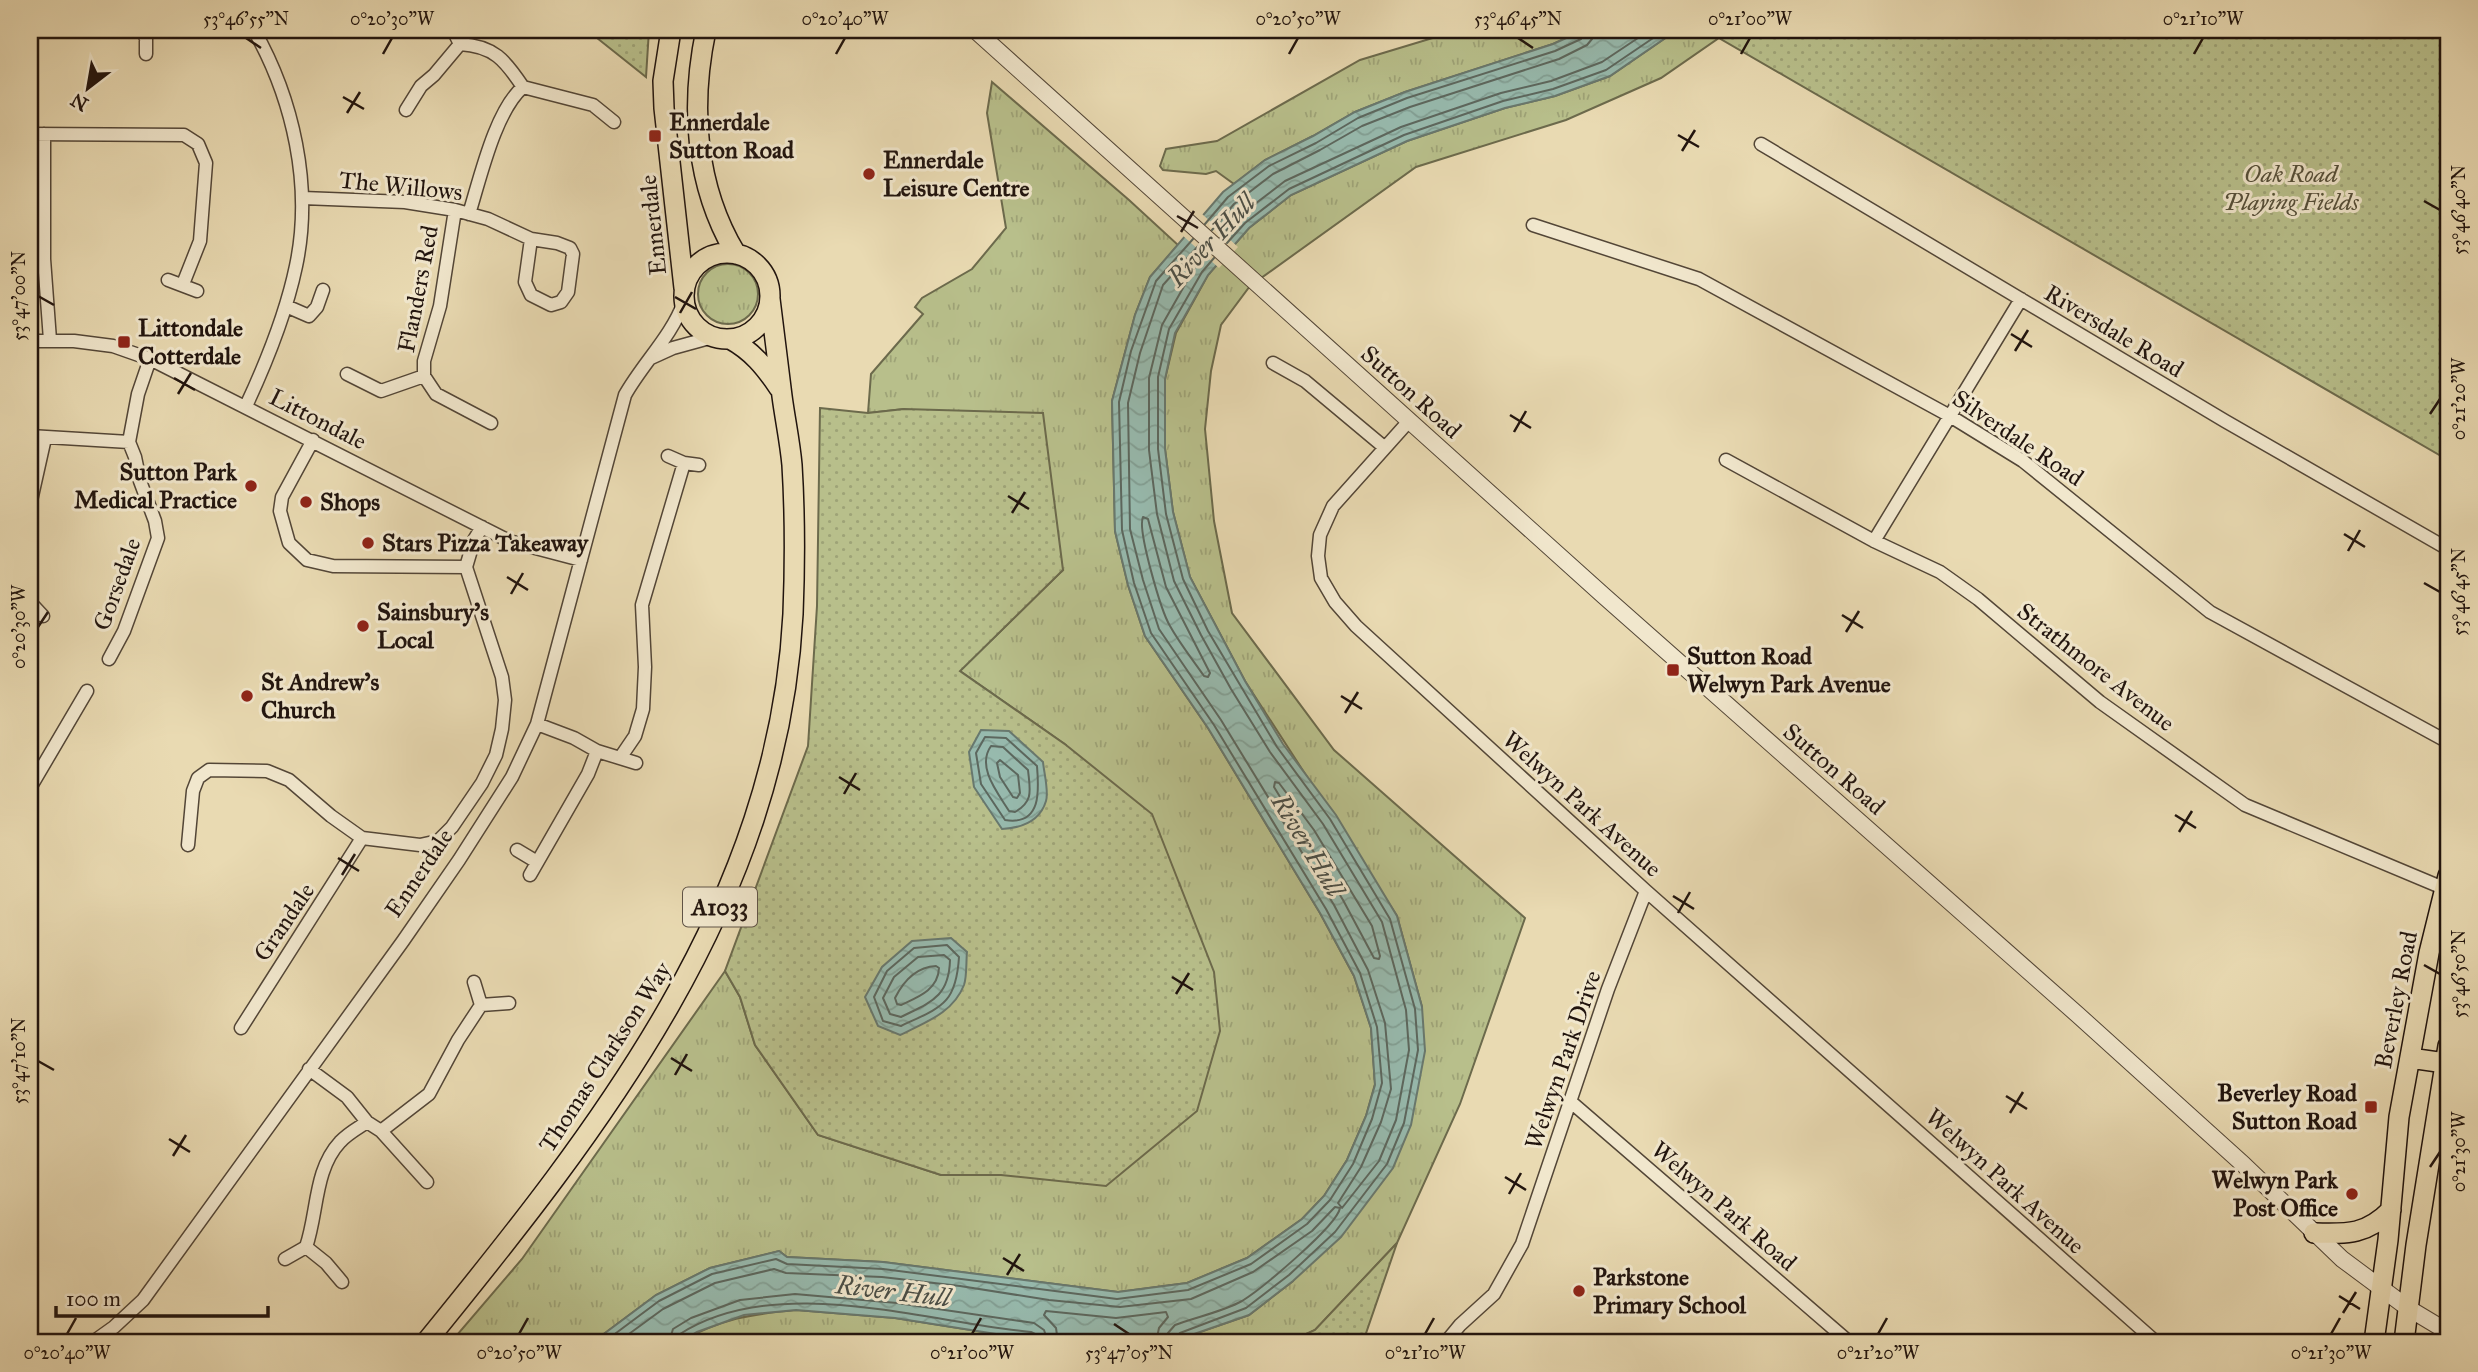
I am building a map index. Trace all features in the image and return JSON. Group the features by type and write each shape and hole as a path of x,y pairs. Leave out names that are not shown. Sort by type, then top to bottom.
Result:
{"main road":[{"name":"Ennerdale","path":"671,30 663,80 664,108 684,295"},
{"path":"706,30 698,68 696,103 701,155 711,202 736,254"},
{"path":"722,253 746,257 761,269 769,286 770,299 762,322 753,331 742,337 722,338 694,323 684,295 689,276 697,265 722,253"},
{"name":"A1033","path":"770,299 781,391"},
{"name":"A1033","path":"722,338 747,349 765,367 781,391"},
{"name":"Thomas Clarkson Way","path":"426,1342 531,1211 623,1082 684,984 738,865 765,782 783,696 789,651 794,583 794,525 791,463 781,391"},
{"name":"Beverley Road","path":"2374,1342 2391,1210 2399,1117 2447,885"},
{"path":"2404,1342 2447,1054 2410,1058"},
{"path":"2314,1233 2348,1234 2382,1219 2391,1210"}],"street":[{"path":"143,30 146,54"},
{"path":"246,406 260,377 286,306 297,264 303,198 294,129 271,59 254,30"},
{"path":"453,30 460,44"},
{"name":"Sutton Road","path":"975,30 1753,729 2078,1015 2244,1165 2342,1259 2408,1308 2448,1332"},
{"path":"460,44 478,45 507,62 523,88 593,105 614,122"},
{"path":"406,110 421,86 460,44"},
{"path":"469,214 499,125 512,97 523,88"},
{"path":"30,134 184,135 198,144 206,163 200,241 183,284"},
{"path":"44,134 44,259 50,340"},
{"name":"Riversdale Road","path":"1761,144 2225,421 2448,549"},
{"name":"The Willows","path":"303,198 405,202 455,210 488,219 531,239 570,248 573,254 568,292 561,302 551,305 531,295 525,282 531,239"},
{"name":"Flanders Red","path":"455,210 440,306 424,361 424,376 436,394 491,423"},
{"name":"Silverdale Road","path":"1533,225 1699,279 1950,416 2023,461 2210,612 2448,741"},
{"path":"30,260 44,259"},
{"path":"168,280 197,291"},
{"path":"286,306 309,316 317,307 323,290"},
{"name":"Ennerdale","path":"93,1342 143,1300 459,860 512,777 537,724 625,395 635,377 674,325 684,295"},
{"path":"1874,541 2021,299"},
{"path":"650,359 673,348 722,338"},
{"name":"Littondale","path":"30,341 50,340 113,346 150,359 509,541 581,560"},
{"name":"Gorsedale","path":"109,659 124,631 158,538 129,442 138,394 150,359"},
{"path":"1273,363 1305,381 1384,447"},
{"name":"Flanders Red","path":"347,374 381,391 424,376"},
{"name":"Welwyn Park Avenue","path":"1409,421 1333,506 1320,534 1318,556 1321,578 1335,602 1356,626 1646,891 2156,1342"},
{"path":"30,436 129,442"},
{"path":"30,505 46,438"},
{"path":"313,440 282,498 280,511 289,543 307,561 333,566 466,567"},
{"path":"667,456 684,463 699,465"},
{"name":"Strathmore Avenue","path":"1726,460 1874,541 1940,572 1978,598 2100,702 2245,805 2447,885"},
{"path":"620,758 635,736 643,709 645,667 642,605 684,463"},
{"path":"188,845 193,791 198,778 209,770 267,771 289,780 362,838 420,845 438,841 452,827 482,782 495,755 504,710 502,677 466,567 474,540 482,527"},
{"path":"30,602 43,616"},
{"path":"30,788 87,691"},
{"path":"537,724 574,738 597,751 636,763"},
{"path":"530,875 588,774 597,751"},
{"name":"Grandale","path":"241,1028 362,838"},
{"path":"517,850 537,862"},
{"name":"Welwyn Park Drive","path":"1446,1342 1460,1325 1494,1294 1522,1244 1608,989 1646,891"},
{"path":"474,982 481,1005"},
{"path":"481,1005 509,1003"},
{"path":"381,1131 429,1094 458,1040 481,1005"},
{"path":"309,1069 346,1097 427,1182"},
{"name":"Welwyn Park Road","path":"1571,1102 1849,1342"},
{"path":"285,1259 306,1247 313,1226 322,1170 340,1142 367,1122"},
{"path":"306,1247 326,1263 342,1282"}],"green space":[{"path":"585,30 649,30 646,77 592,34"},
{"path":"1459,30 1584,30 1553,44 1405,92 1355,112 1265,160 1234,184 1216,171 1206,174 1163,170 1160,166 1166,149 1217,141 1360,60"},
{"path":"1677,30 1747,30 1719,38 1661,78 1566,120 1416,167 1250,286 1221,325 1211,371 1205,429 1214,521 1232,613 1334,750 1525,918 1460,1104 1397,1243 1315,1330 1289,1342 1171,1342 1249,1315 1293,1281 1422,1007 1397,916 1245,681 1190,577 1173,512 1165,449 1165,379 1176,333 1208,275 1249,228 1291,195 1407,141 1505,108 1555,96 1610,76"},
{"name":"Oak Road Playing Fields","path":"1747,30 2448,30 2448,460 1719,38"},
{"path":"992,82 1178,245 1150,277 1135,315 1112,401 1115,531 1128,585 1145,636 1208,728 1320,913 1354,976 1371,1028 1375,1084 1366,1116 1347,1160 1324,1196 1302,1219 1247,1258 1187,1283 1118,1292 883,1262 787,1257 779,1251 710,1268 656,1295 593,1342 451,1342 522,1259 725,971 740,997 755,1045 818,1135 941,1175 1001,1175 1066,745 960,671 1063,570 904,409 868,413 871,374 923,314 915,307 922,298 972,269 1006,228 987,113"},
{"path":"722,264 734,264 753,277 758,294 756,306 745,319 734,324 722,324 703,311 698,300 698,288 711,269"},
{"path":"820,408 868,413 904,409 1043,413 1063,570 960,671 1066,745 1152,814 1214,972 1220,1031 1197,1111 1106,1186 1001,1175 941,1175 818,1135 755,1045 740,997 725,971 808,746 817,606"},
{"path":"1397,1243 1363,1342 1289,1342 1315,1330"},
{"path":"796,1310 895,1318 1015,1337 1069,1342 680,1342 736,1319"}],"water":[{"name":"River Hull","path":"1584,30 1677,30 1610,76 1555,96 1505,108 1407,141 1291,195 1249,228 1208,275 1175,333 1165,379 1165,449 1173,512 1190,577 1245,681 1283,744 1336,815 1397,916 1422,1007 1425,1051 1411,1125 1393,1168 1341,1237 1293,1281 1249,1315 1171,1342 1069,1342 1015,1337 895,1318 796,1310 744,1315 697,1332 680,1342 593,1342 656,1295 710,1268 779,1251 787,1257 883,1262 1118,1292 1187,1283 1247,1258 1302,1219 1324,1196 1347,1160 1366,1116 1375,1085 1371,1028 1354,976 1320,913 1208,728 1145,636 1128,585 1115,531 1112,401 1135,315 1150,277 1223,192 1265,160 1355,112 1405,92 1553,44"},
{"path":"981,730 1009,731 1043,762 1047,797 1039,814 1029,822 1002,829 974,787 969,752"},
{"path":"951,938 967,952 964,985 953,1003 938,1016 900,1035 878,1026 865,997 882,967 912,941"}],"pier":[{"path":"1201,213 1238,247 1219,268 1182,235"}],"place":[{"name":"Ennerdale Sutton Road","path":"655,136"},
{"name":"Ennerdale Leisure Centre","path":"869,174"},
{"name":"Littondale Cotterdale","path":"124,342"},
{"name":"Sutton Park Medical Practice","path":"251,486"},
{"name":"Shops","path":"306,502"},
{"name":"Stars Pizza Takeaway","path":"368,543"},
{"name":"Sainsbury's Local","path":"363,626"},
{"name":"Sutton Road Welwyn Park Avenue","path":"1673,670"},
{"name":"St Andrew's Church","path":"247,696"},
{"name":"Beverley Road Sutton Road","path":"2371,1107"},
{"name":"Welwyn Park Post Office","path":"2352,1194"},
{"name":"Parkstone Primary School","path":"1579,1291"}]}
